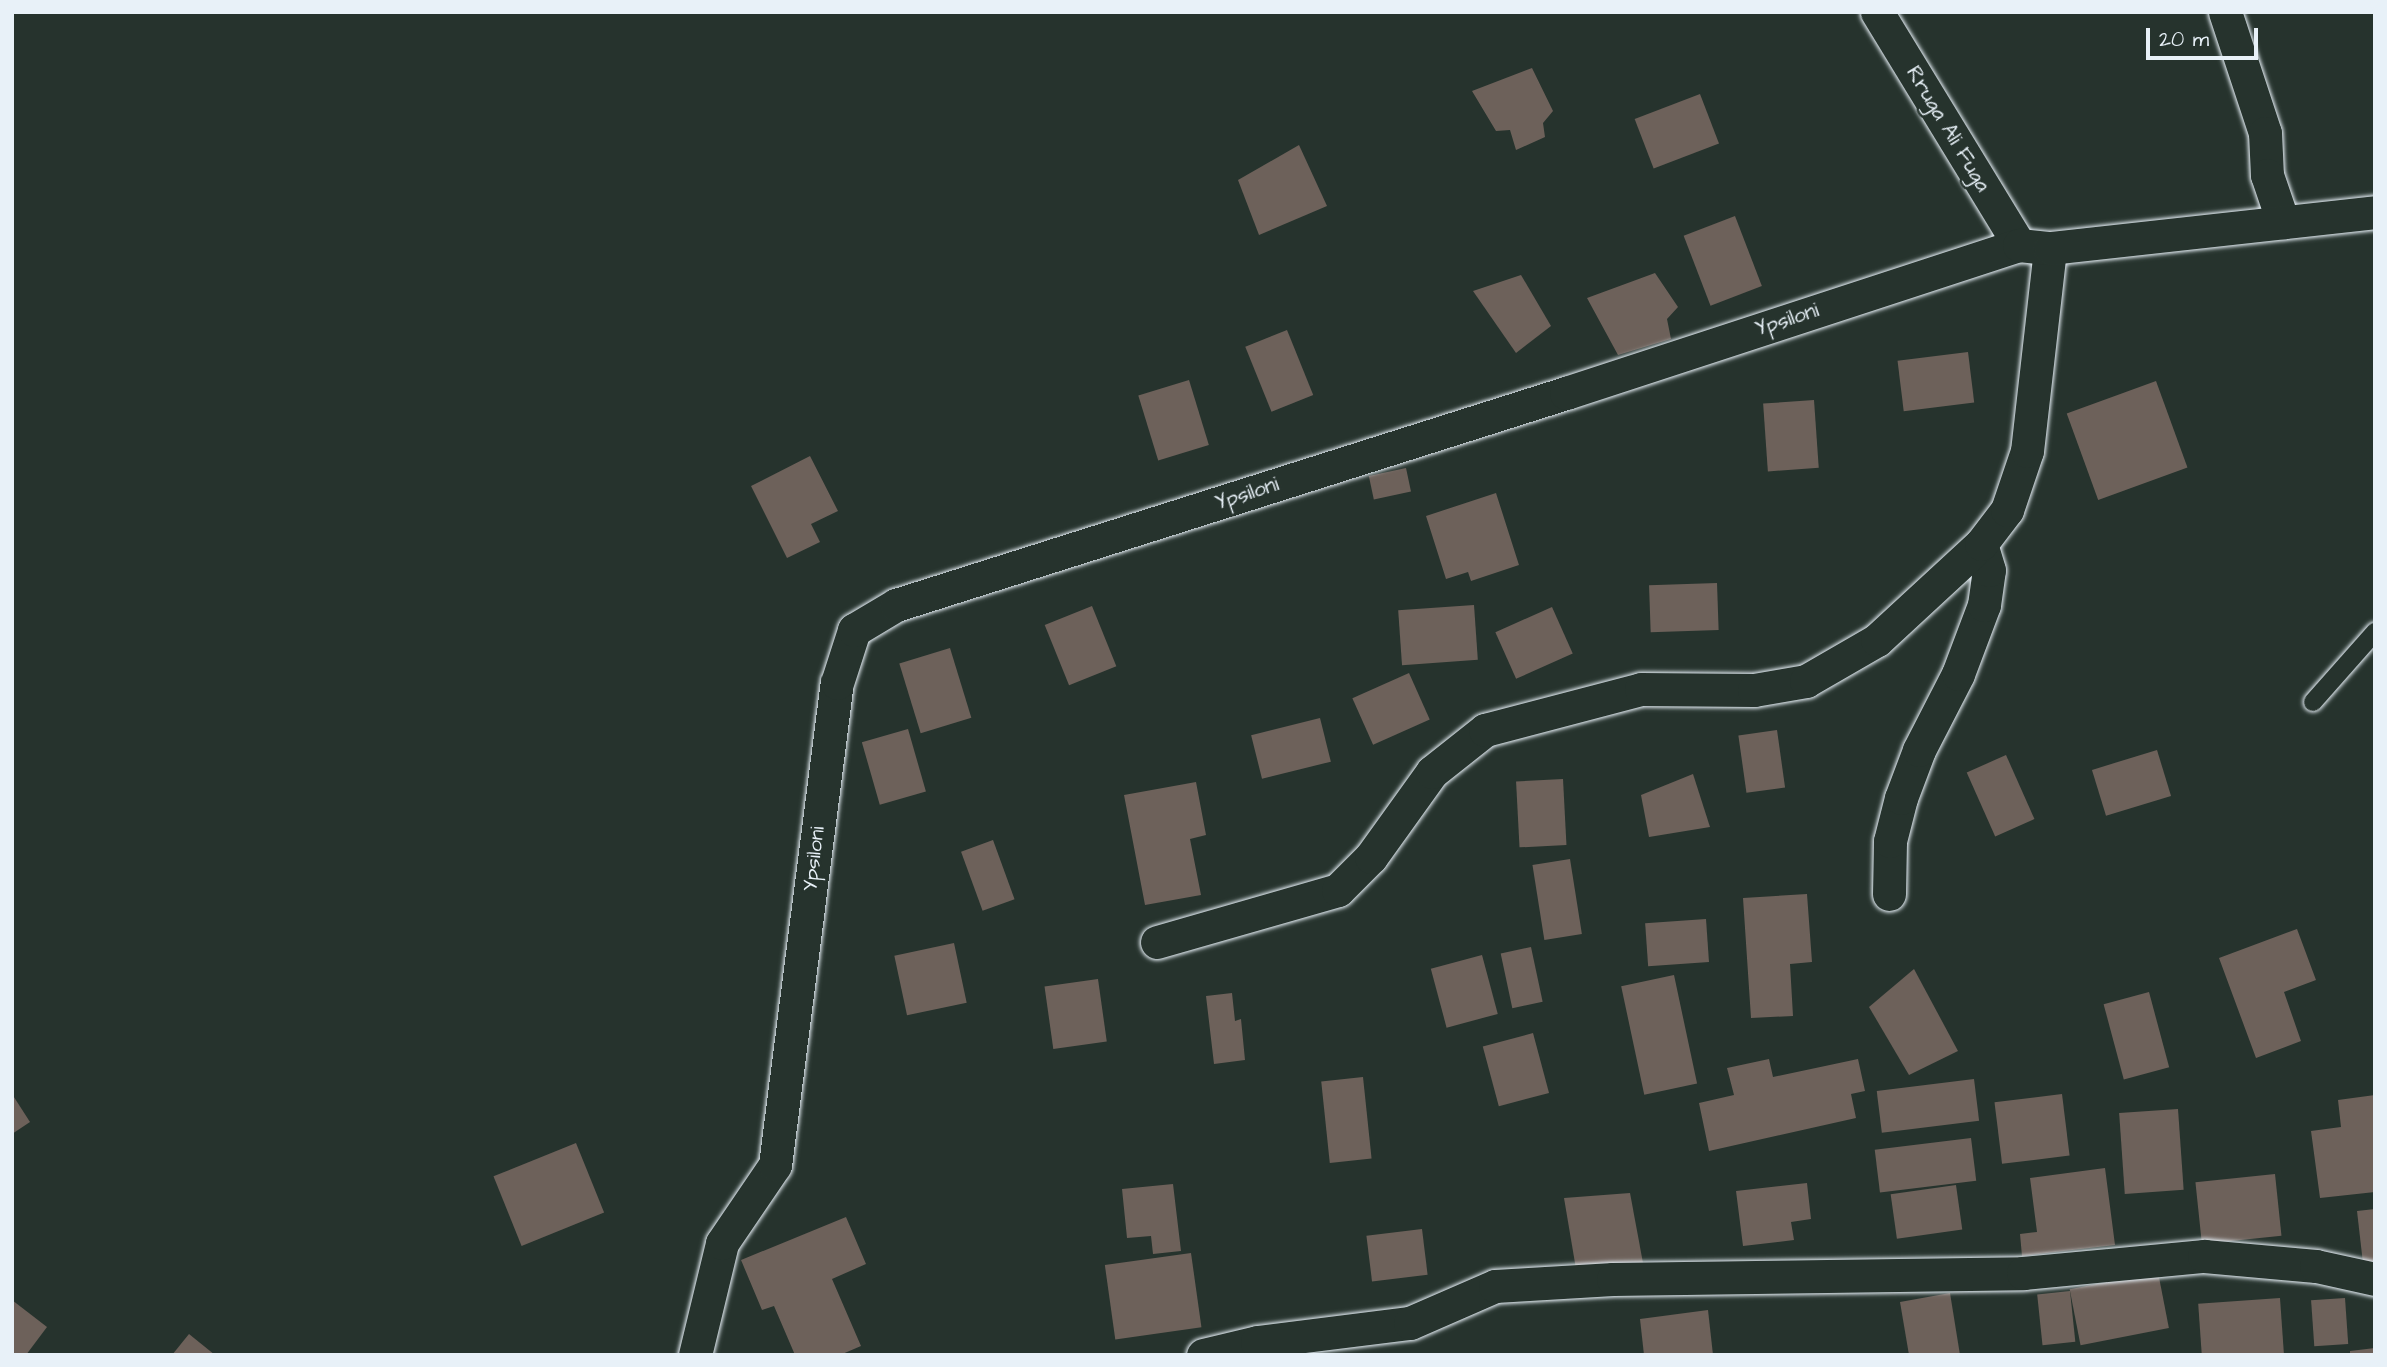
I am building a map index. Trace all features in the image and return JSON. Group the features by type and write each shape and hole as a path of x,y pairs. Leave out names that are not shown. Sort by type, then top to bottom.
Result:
{"street":[{"name":"Rruga Ali Fuga","path":"1877,12 2035,246"},
{"path":"2225,12 2265,133 2267,175 2283,222"},
{"name":"Ypsiloni","path":"695,1355 722,1243 775,1165 837,683 854,630 896,605 2035,246 2374,212"},
{"path":"2374,212 2375,219"},
{"path":"1157,942 1338,890 1371,857 1432,772 1485,730 1641,689 1754,690 1806,681 1877,640 1981,544 2007,510 2027,451 2035,246"},
{"path":"1889,894 1890,841 1901,798 1919,750 1958,674 1984,605 1989,570 1981,544"},
{"path":"1203,1355 1257,1342 1410,1322 1495,1286 1613,1279 2023,1273 2204,1256 2316,1266 2375,1279"}],"lane":[{"path":"2313,702 2375,632"}],"building":[{"path":"1532,68 1553,111 1543,123 1545,137 1516,150 1510,130 1496,131 1472,91"},
{"path":"1700,94 1719,143 1654,169 1635,119"},
{"path":"1299,145 1327,206 1259,235 1238,180"},
{"path":"1735,216 1762,286 1711,306 1684,236"},
{"path":"1655,273 1678,307 1667,319 1671,339 1618,355 1587,298"},
{"path":"1521,275 1551,326 1516,353 1473,291"},
{"path":"1287,330 1313,395 1271,412 1245,347"},
{"path":"1968,352 1974,403 1904,411 1898,361"},
{"path":"1189,380 1209,445 1158,461 1138,395"},
{"path":"2156,381 2187,467 2098,500 2067,413"},
{"path":"1814,400 1819,468 1768,471 1763,404"},
{"path":"810,456 838,511 811,524 820,542 787,558 751,486"},
{"path":"1406,468 1411,491 1374,499 1369,476"},
{"path":"1496,493 1519,565 1471,581 1468,572 1446,579 1426,516"},
{"path":"1717,583 1719,630 1651,632 1649,585"},
{"path":"1474,605 1478,660 1402,665 1398,610"},
{"path":"1092,606 1116,666 1069,685 1045,625"},
{"path":"1552,607 1573,654 1516,679 1495,632"},
{"path":"950,648 971,718 921,733 899,663"},
{"path":"1409,673 1430,720 1373,745 1352,698"},
{"path":"1320,718 1331,762 1262,779 1251,735"},
{"path":"908,729 926,791 880,805 862,742"},
{"path":"1777,730 1785,787 1746,793 1738,735"},
{"path":"2157,750 2171,796 2106,816 2092,770"},
{"path":"2006,755 2034,819 1995,836 1967,772"},
{"path":"1693,774 1710,827 1649,837 1641,795"},
{"path":"1563,779 1566,845 1520,847 1516,781"},
{"path":"1196,782 1206,835 1190,839 1201,895 1145,905 1124,795"},
{"path":"993,840 1015,899 983,911 961,852"},
{"path":"1570,859 1582,934 1544,940 1532,865"},
{"path":"1807,894 1812,962 1790,964 1793,1016 1751,1018 1743,898"},
{"path":"1706,919 1709,962 1648,966 1645,923"},
{"path":"2297,929 2316,980 2284,992 2301,1041 2256,1058 2219,958"},
{"path":"954,943 967,1003 907,1015 894,956"},
{"path":"1531,947 1543,1002 1512,1008 1501,953"},
{"path":"1482,955 1498,1014 1447,1028 1431,969"},
{"path":"1914,969 1958,1051 1909,1075 1869,1007"},
{"path":"1674,975 1697,1084 1644,1095 1621,986"},
{"path":"1098,979 1107,1041 1053,1049 1045,987"},
{"path":"2149,992 2169,1067 2124,1080 2104,1004"},
{"path":"1232,993 1235,1021 1241,1019 1245,1060 1214,1064 1206,996"},
{"path":"1533,1033 1549,1093 1499,1106 1483,1046"},
{"path":"1769,1059 1773,1077 1858,1059 1865,1091 1851,1094 1856,1118 1709,1151 1699,1103 1734,1095 1727,1068"},
{"path":"1363,1077 1372,1159 1330,1163 1321,1081"},
{"path":"1974,1079 1979,1121 1882,1133 1877,1091"},
{"path":"12,1094 30,1122 12,1134"},
{"path":"2062,1094 2070,1156 2002,1164 1995,1102"},
{"path":"2375,1095 2375,1192 2320,1198 2311,1131 2341,1127 2338,1100"},
{"path":"2178,1109 2184,1190 2125,1194 2119,1113"},
{"path":"1971,1138 1976,1181 1880,1193 1875,1150"},
{"path":"576,1143 604,1213 522,1246 493,1176"},
{"path":"2105,1168 2115,1245 2022,1256 2020,1234 2037,1232 2030,1178"},
{"path":"2275,1174 2281,1236 2202,1244 2195,1182"},
{"path":"1807,1183 1811,1219 1791,1222 1794,1240 1743,1246 1736,1191"},
{"path":"1173,1184 1181,1251 1153,1254 1151,1236 1127,1238 1122,1189"},
{"path":"1956,1185 1962,1230 1897,1239 1891,1194"},
{"path":"1630,1193 1643,1263 1576,1269 1564,1198"},
{"path":"2375,1209 2375,1271 2364,1272 2357,1211"},
{"path":"846,1217 866,1264 832,1279 861,1346 840,1355 795,1355 774,1306 762,1310 741,1260"},
{"path":"1422,1229 1428,1275 1372,1281 1366,1236"},
{"path":"1191,1253 1201,1327 1115,1339 1105,1265"},
{"path":"2158,1272 2169,1328 2081,1345 2070,1289"},
{"path":"2070,1291 2075,1342 2043,1345 2037,1294"},
{"path":"1950,1293 1960,1355 1909,1355 1900,1302"},
{"path":"2280,1298 2284,1355 2202,1355 2198,1304"},
{"path":"2345,1298 2348,1344 2314,1346 2311,1300"},
{"path":"12,1300 47,1327 26,1355 12,1355"},
{"path":"1708,1310 1713,1355 1644,1355 1640,1319"},
{"path":"189,1334 215,1355 172,1355"},
{"path":"2375,1348 2375,1355 2350,1355 2350,1351"}]}
